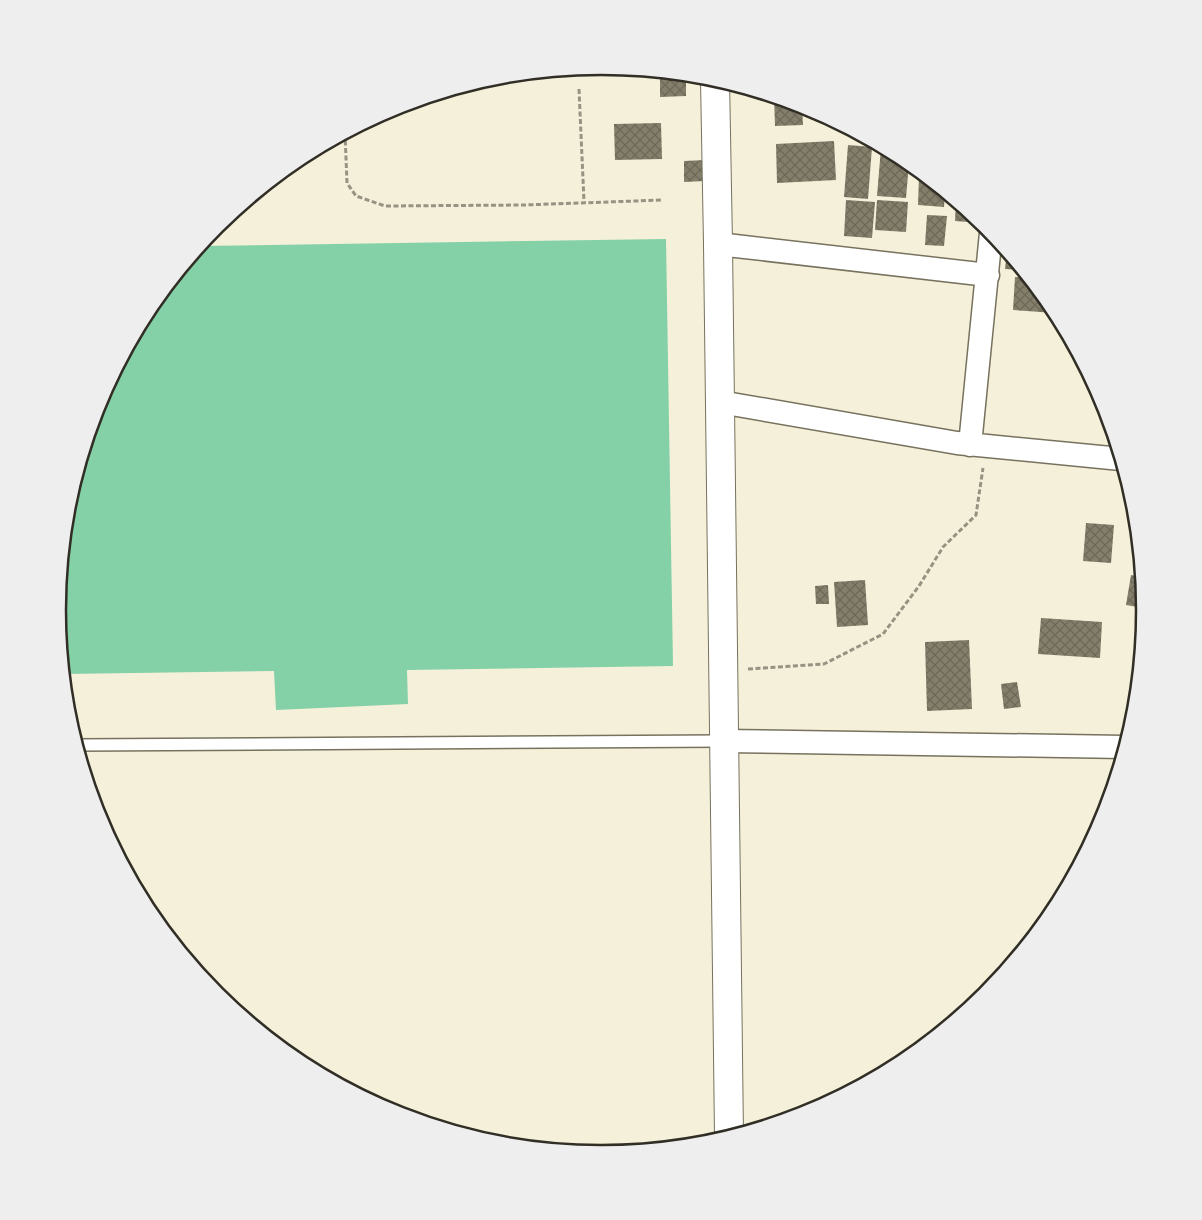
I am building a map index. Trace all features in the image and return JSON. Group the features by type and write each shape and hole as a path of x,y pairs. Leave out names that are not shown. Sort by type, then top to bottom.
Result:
{"street":[{"path":"715,88 729,1129"},
{"path":"718,244 988,276"},
{"path":"979,446 991,244"},
{"path":"720,402 979,446 1114,458"},
{"path":"723,740 1118,747"}],"lane":[{"path":"83,745 723,740"}],"path":[{"path":"579,89 584,202"},
{"path":"345,141 347,183 356,196 385,206 663,200"},
{"path":"722,671 824,664 883,634 919,586 943,547 976,515 979,446"}],"green space":[{"path":"666,239 673,666 407,670 408,704 276,710 274,671 70,674 67,645 67,575 77,506 84,472 95,438 121,373 138,343 156,313 177,284 210,246"}],"building":[{"path":"660,79 686,83 686,96 660,97"},
{"path":"774,104 802,115 803,125 775,126"},
{"path":"661,123 662,159 615,160 614,124"},
{"path":"834,141 836,180 777,183 776,144"},
{"path":"848,145 867,147 872,149 868,199 844,197"},
{"path":"880,154 908,172 906,198 877,196"},
{"path":"705,160 705,181 684,182 684,161"},
{"path":"919,180 944,200 944,207 918,205"},
{"path":"846,200 875,202 872,238 844,236"},
{"path":"877,200 908,202 906,232 875,230"},
{"path":"956,210 969,222 955,221"},
{"path":"927,215 947,216 944,246 925,245"},
{"path":"1006,261 1013,269 1005,269"},
{"path":"1015,277 1020,277 1046,312 1013,310"},
{"path":"1086,523 1114,525 1111,563 1083,561"},
{"path":"1131,575 1135,576 1136,607 1126,605"},
{"path":"865,580 868,625 837,627 834,582"},
{"path":"828,585 829,604 816,604 815,586"},
{"path":"1041,618 1102,622 1100,658 1038,654"},
{"path":"969,640 972,709 927,711 925,642"},
{"path":"1017,682 1021,707 1004,709 1001,684"}]}
